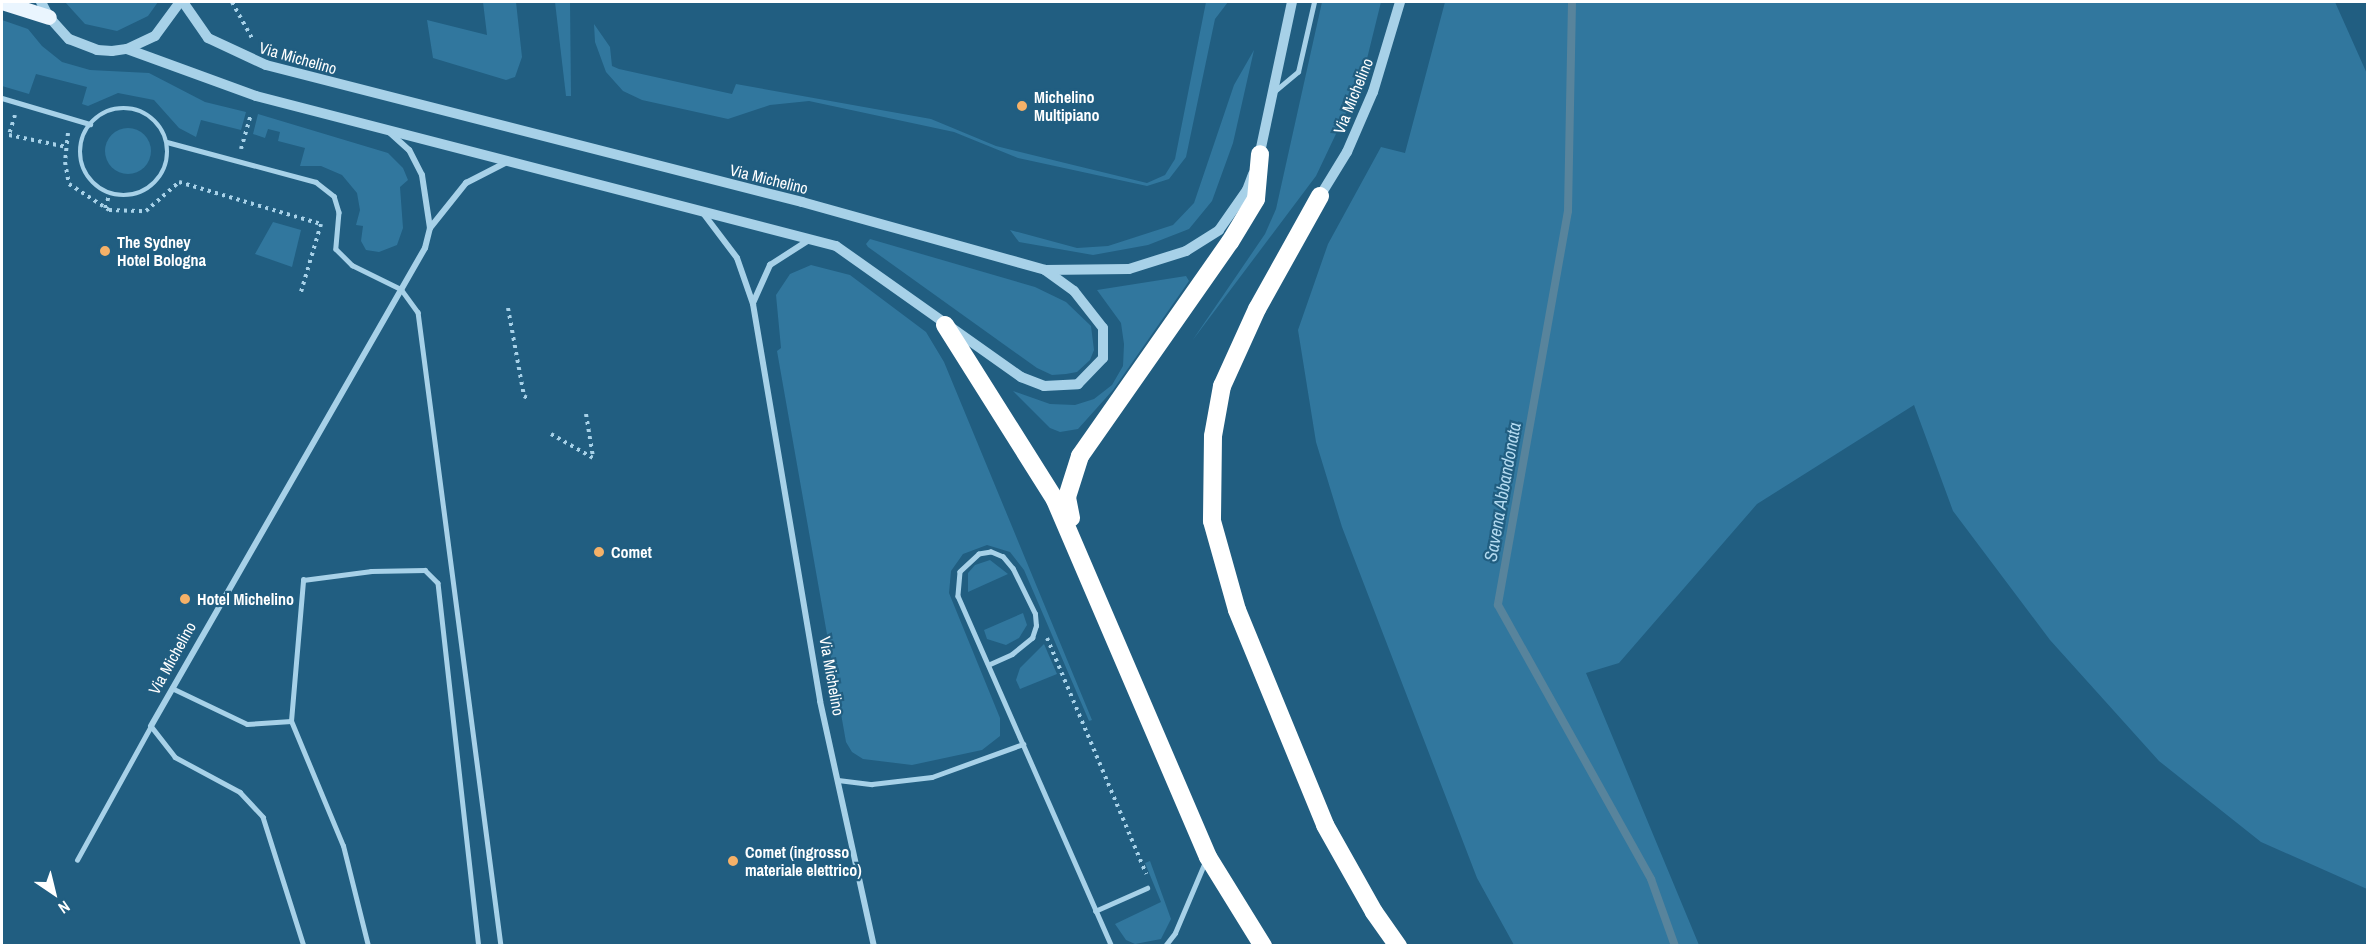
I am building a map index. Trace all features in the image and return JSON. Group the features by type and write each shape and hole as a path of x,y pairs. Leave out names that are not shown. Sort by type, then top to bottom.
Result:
{"highway":[{"path":"1075,540 1067,497 1080,456 1230,242 1256,199 1260,154"},
{"path":"1320,196 1257,309 1222,386 1213,436 1212,520 1237,610 1325,825 1363,894 1398,945"},
{"path":"945,325 1031,460 1075,540 1208,857 1263,945"}],"main road":[{"path":"2,2 49,17"}],"street":[{"path":"41,2 58,29 83,46 97,50 127,49 155,36 182,2"},
{"name":"Via Michelino","path":"182,2 208,38 266,65 802,202 1045,270 1129,269 1186,251 1219,230 1232,215 1247,190 1260,154 1292,2"},
{"name":"Via Michelino","path":"1320,196 1347,152 1373,92 1400,2"},
{"name":"Via Michelino","path":"127,49 234,90 811,238 851,254 945,325 1021,377 1044,386 1078,384 1103,358 1103,328 1074,291 1045,270"},
{"name":"Via Michelino","path":"151,726 425,248 430,228 422,175 409,150 388,130"},
{"name":"Via Michelino","path":"430,228 466,183 511,161"},
{"name":"Via Michelino","path":"700,208 737,258 753,304 818,689 874,945"},
{"path":"753,304 770,265 811,238"}],"lane":[{"path":"1273,93 1298,72 1314,2"},
{"path":"2,98 90,124"},
{"path":"128,108 153,118 167,142 165,168 148,189 129,195 110,193 93,182 82,164 83,136 90,124 100,115 128,108"},
{"path":"167,142 316,182 334,196 339,212 336,249 352,265 400,289 418,312 501,945"},
{"path":"990,664 1012,654 1032,638 1036,626 1035,614 1003,557 991,552 969,561 956,584 958,596 990,664 1095,911 1112,945"},
{"path":"368,945 343,846 291,721 303,580 371,571 425,570 438,582 479,945"},
{"path":"172,688 248,724 291,721"},
{"path":"77,860 151,726 175,757 240,792 263,817 304,945"},
{"path":"838,780 882,783 932,777 1023,744"},
{"path":"1165,945 1175,933 1208,857"},
{"path":"1095,911 1147,888"},
{"path":"1108,940 1119,945"}],"path":[{"path":"232,2 253,35 253,43"},
{"path":"19,102 9,135 67,147"},
{"path":"238,161 251,114"},
{"path":"68,133 69,184 105,208 129,213 146,211 179,182 321,224 301,292"},
{"path":"105,208 110,193"},
{"path":"508,308 524,396 528,399"},
{"path":"551,434 593,458 586,414"},
{"path":"1036,626 1050,640 1146,876 1147,888"}],"shaded area":[{"path":"65,2 158,2 148,16 117,31 85,24"},
{"path":"483,2 516,2 522,57 515,77 506,80 433,58 427,20 487,35"},
{"path":"555,2 570,2 571,96 566,96"},
{"path":"1206,2 1228,2 1215,19 1186,157 1169,179 1147,186 1018,158 954,132 809,101 770,105 728,119 642,100 623,91 606,72 595,42 594,24 610,47 612,66 619,69 732,94 736,84 931,119 996,146 1147,183 1165,175 1175,159"},
{"path":"1322,2 1381,2 1362,79 1316,176 1192,341 1265,234 1276,209"},
{"path":"1445,2 2335,2 2368,76 2367,889 2261,842 2159,761 2050,640 1953,511 1914,405 1757,504 1619,663 1586,673 1699,945 1514,945 1477,878 1342,527 1316,442 1298,330 1328,244 1381,147 1405,153"},
{"path":"2,20 28,29 42,46 62,62 90,70 149,73 205,102 246,112 241,130 201,120 196,137 179,128 154,100 118,93 88,106 82,104 87,87 36,74 29,94 2,86"},
{"path":"1254,50 1233,143 1212,201 1189,229 1148,245 1093,255 1019,242 1010,230 1077,248 1108,246 1173,225 1194,203 1234,85"},
{"path":"258,114 388,153 403,168 408,180 400,187 403,228 397,245 379,252 366,250 361,241 363,226 356,225 360,210 357,193 342,175 321,166 300,166 305,148 278,141 280,132 268,129 265,138 253,134"},
{"path":"128,128 144,135 151,151 144,167 128,174 112,167 105,151 112,135"},
{"path":"273,222 301,230 292,267 255,254"},
{"path":"870,239 1035,287 1066,302 1091,326 1094,350 1090,360 1077,372 1066,374 1052,375 1037,368 868,247 866,244"},
{"path":"811,265 850,275 926,332 944,362 1092,720 1089,721 1024,570 1010,552 987,545 963,554 951,571 949,593 1000,718 1000,736 982,750 912,765 863,759 852,752 846,742 777,351 781,348 776,295 790,274"},
{"path":"1186,276 1189,281 1113,390 1078,429 1060,432 1050,428 1013,391 1050,404 1075,405 1094,399 1112,385 1123,366 1124,344 1121,323 1097,290"},
{"path":"990,560 1008,574 968,592 968,573 975,565"},
{"path":"1023,613 1027,625 1019,638 1006,645 987,639 984,630"},
{"path":"1044,644 1057,674 1020,689 1016,680 1020,668"},
{"path":"1150,861 1171,919 1161,939 1135,944 1126,940 1115,924 1161,902 1145,863"}],"waterway":[{"name":"Savena Abbandonata","path":"1572,2 1568,211 1498,605 1651,879 1675,946"}],"place":[{"name":"Michelino Multipiano","path":"1022,106"},
{"name":"The Sydney Hotel Bologna","path":"105,251"},
{"name":"Comet","path":"599,552"},
{"name":"Hotel Michelino","path":"185,599"},
{"name":"Comet (ingrosso materiale elettrico)","path":"733,861"}]}
